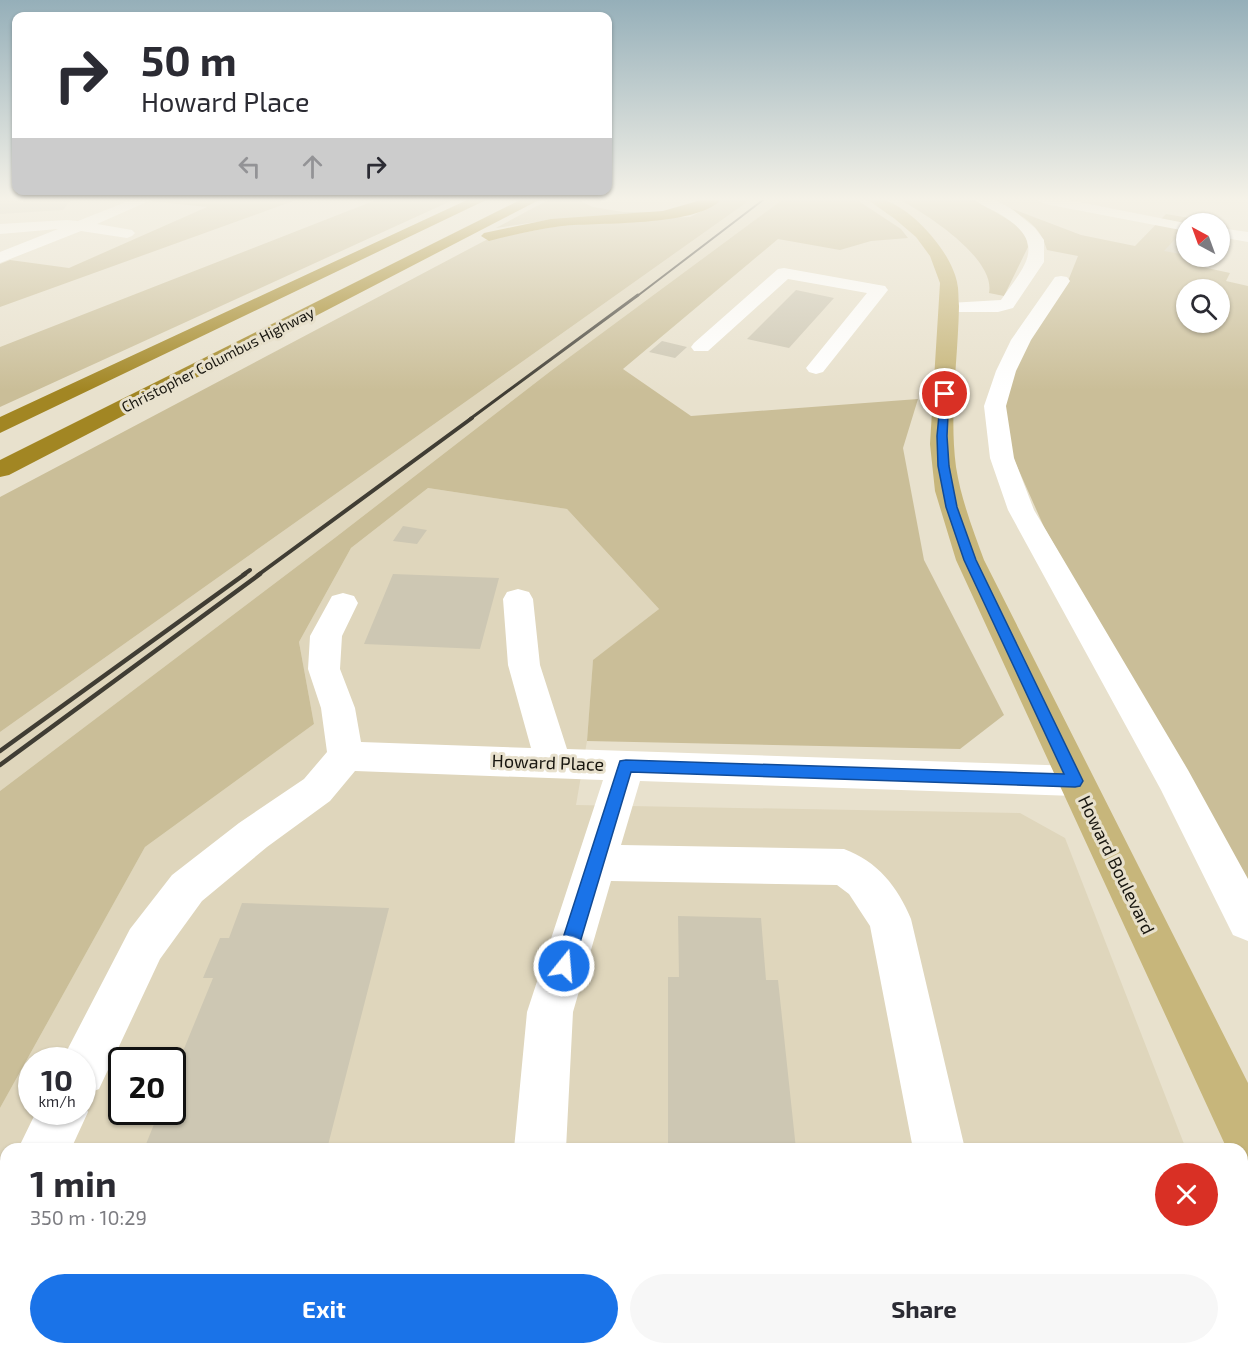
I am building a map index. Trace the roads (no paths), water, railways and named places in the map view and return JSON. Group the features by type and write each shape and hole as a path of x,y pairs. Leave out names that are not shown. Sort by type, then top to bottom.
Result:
{"highway":[{"name":"Christopher Columbus Highway","path":"0,426 345,263"},
{"name":"Christopher Columbus Highway","path":"0,470 409,263"},
{"path":"402,267 413,263"}],"main road":[{"name":"Howard Boulevard","path":"943,263 949,283 949,308 942,436 951,507 970,560 1248,1137"}],"street":[{"path":"949,308 998,307 1007,304 1035,263"},
{"path":"701,347 784,273 879,291 816,369"},
{"path":"1061,281 1020,340 1006,371 995,406 1002,458 1021,510 1175,781 1248,921"},
{"path":"518,599 524,665 553,763"},
{"path":"94,1047 145,944 187,888 253,835 316,790 346,756 338,708 324,669 326,636 343,603"},
{"name":"Howard Place","path":"346,756 1075,781"},
{"path":"540,1143 550,1012 626,766"},
{"path":"596,862 844,867 864,880 890,920 938,1143"},
{"path":"47,1143 56,1125"}],"railway":[{"path":"636,297 680,263"},
{"path":"470,419 638,295"},
{"path":"258,575 472,418"},
{"path":"243,575 250,570"},
{"path":"0,751 245,574"},
{"path":"0,765 260,574"}]}
